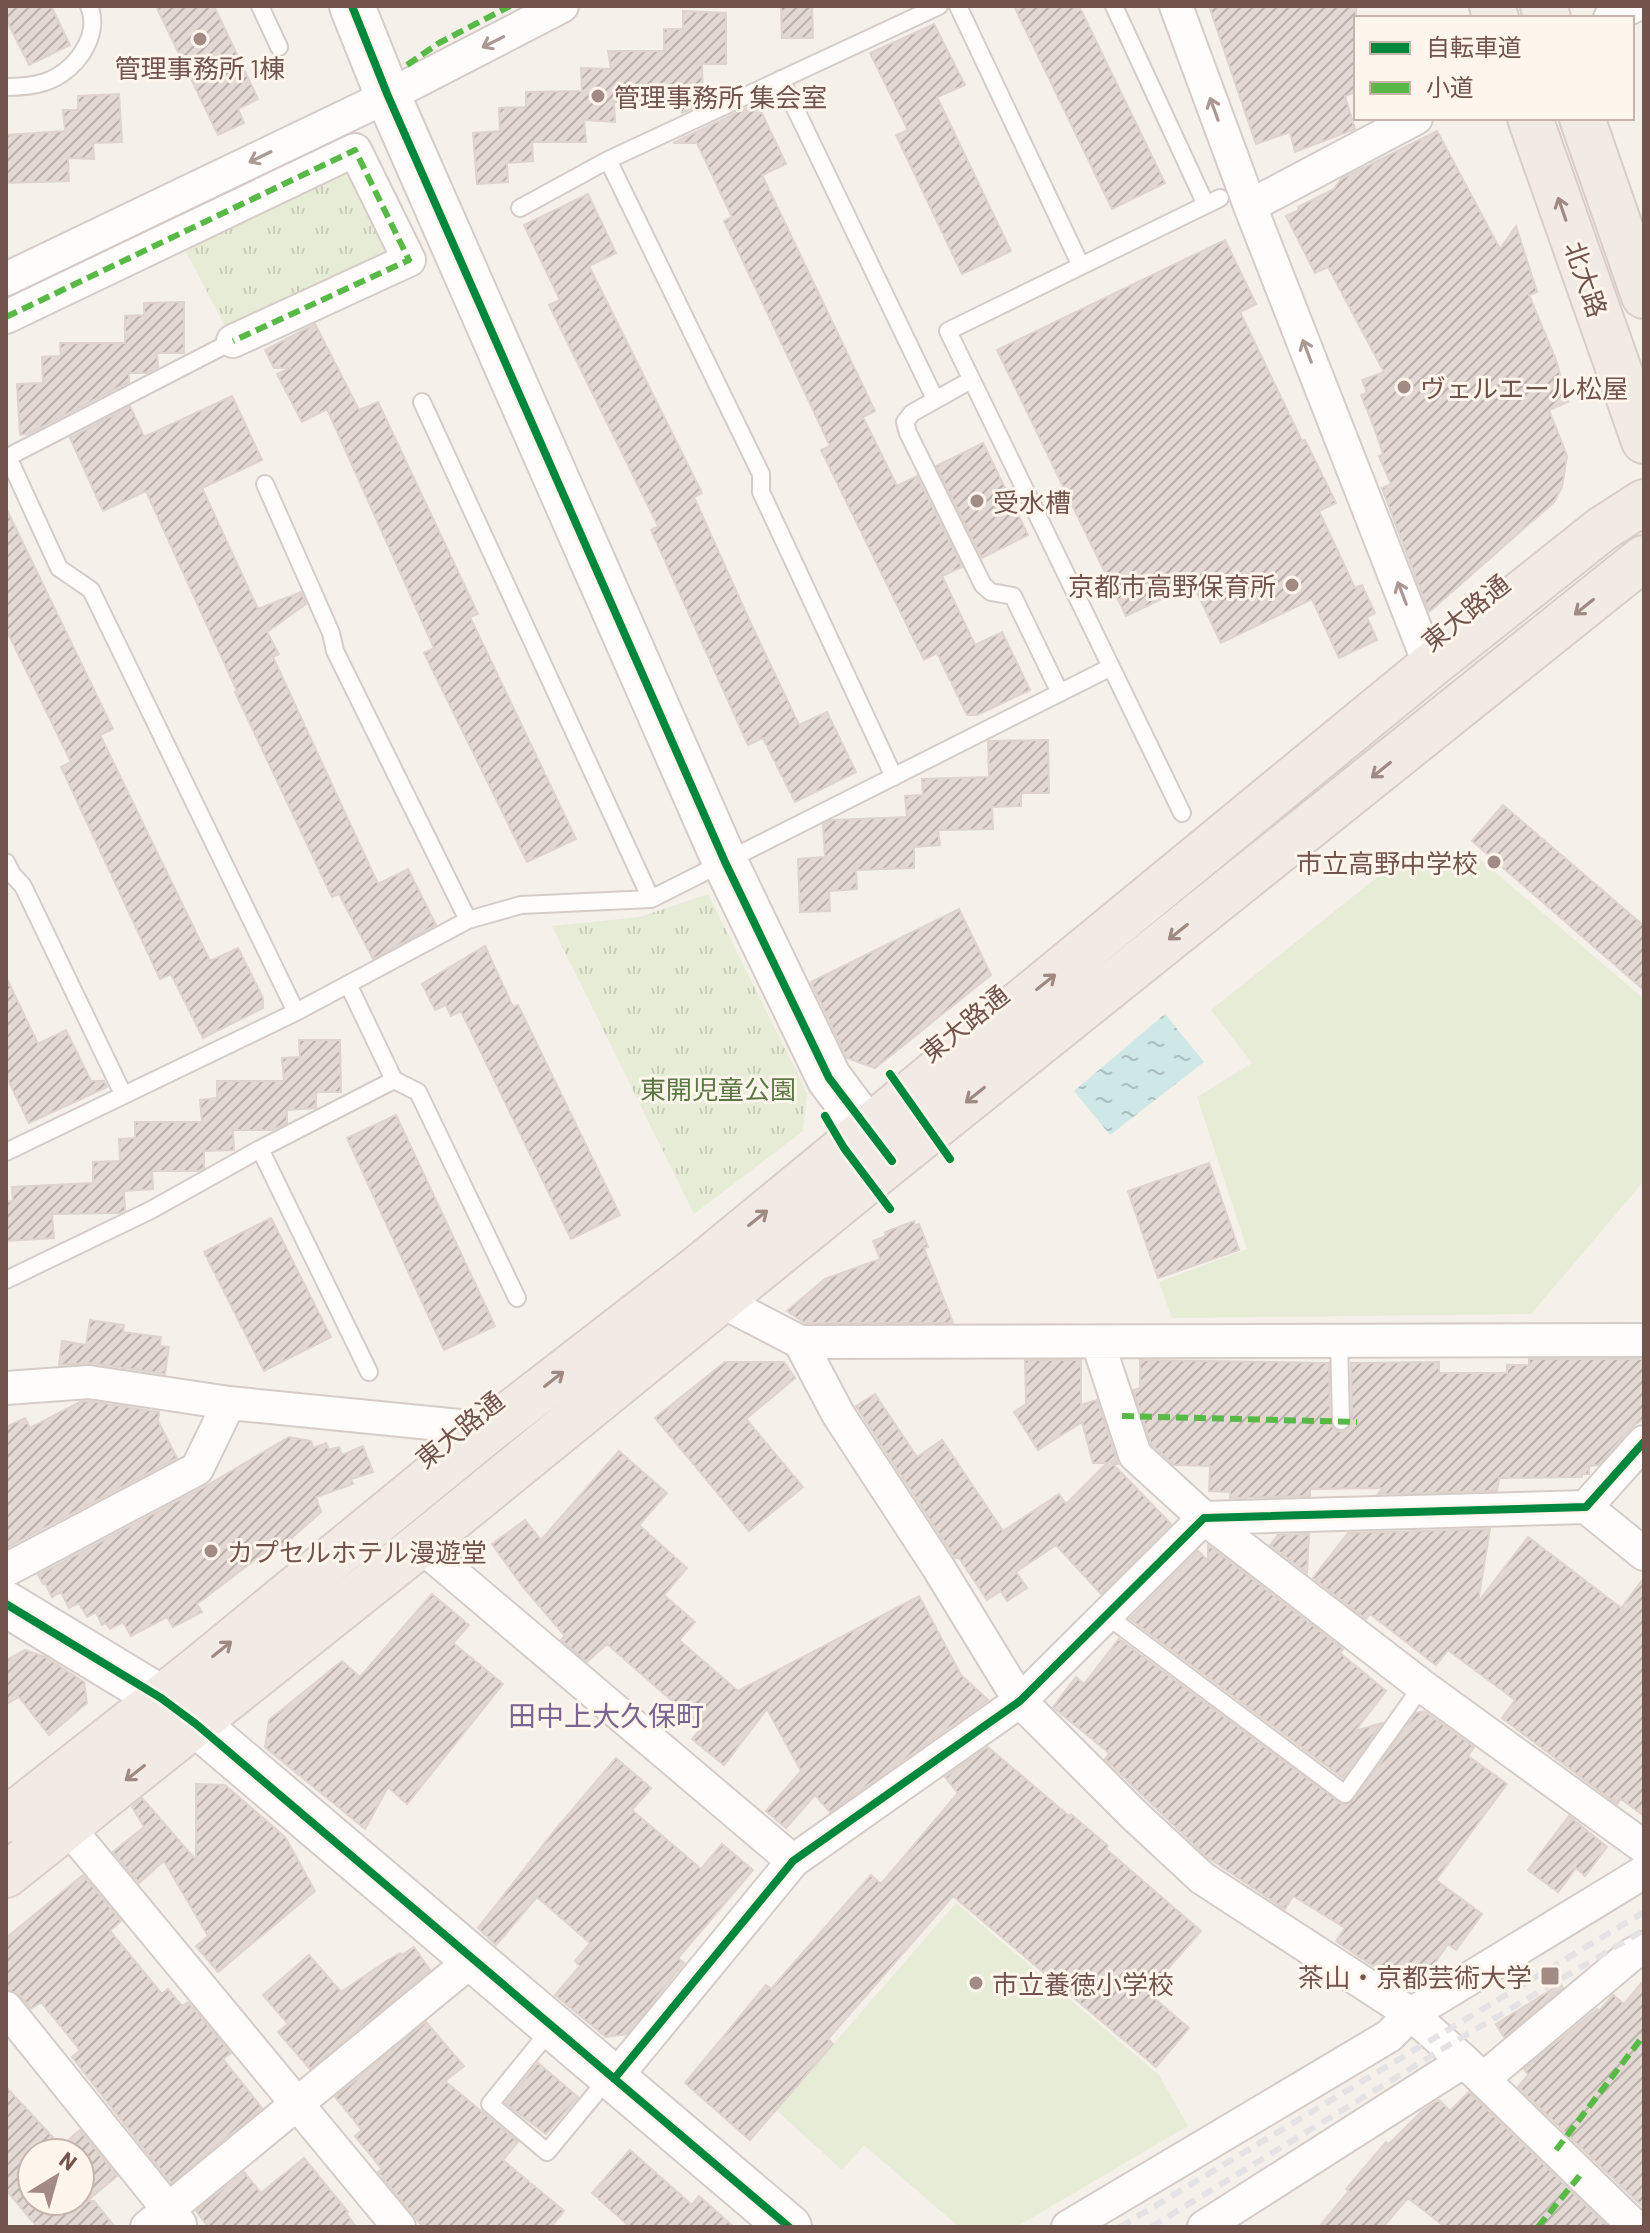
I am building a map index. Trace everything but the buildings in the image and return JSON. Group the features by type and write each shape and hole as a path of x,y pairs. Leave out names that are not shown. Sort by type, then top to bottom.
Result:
{"main road":[{"name":"北大路","path":"1531,120 1644,441"},
{"path":"1583,120 1644,296"},
{"name":"東大路通","path":"6,1875 420,1545 710,1284 879,1145 1430,666 1602,529 1644,502"},
{"name":"東大路通","path":"879,1145 1644,558"},
{"name":"東大路通","path":"6,1820 161,1698 490,1429 710,1284"}],"street":[{"path":"352,6 388,96 725,862 829,1078 879,1145"},
{"path":"6,279 388,96 562,6"},
{"path":"1176,6 1225,203 1430,666"},
{"path":"1614,16 1634,6"},
{"path":"1225,203 1412,120"},
{"path":"6,317 355,150 409,260 233,341"},
{"path":"710,1284 800,1342 838,1414 938,1567 1020,1701 1202,1878 1411,2014 1632,2224 1639,2227"},
{"path":"800,1342 1644,1340"},
{"path":"1098,1343 1135,1455 1204,1518 1422,1686 1644,1847"},
{"path":"6,1388 89,1382 229,1403 490,1429"},
{"path":"6,1570 197,1469 229,1403"},
{"path":"1586,1507 1644,1442"},
{"path":"612,2077 793,1861 1020,1701 1204,1518 1586,1507 1644,1554"},
{"path":"420,1545 793,1861"},
{"path":"6,1604 161,1698 196,1724 789,2227"},
{"path":"67,1826 399,2227"},
{"path":"1068,2227 1389,2036 1411,2014 1644,1872"},
{"path":"1204,2227 1473,2070 1644,1948"},
{"path":"6,2008 166,2221 298,2103 472,1960"}],"lane":[{"path":"6,87 45,82 71,68 89,42 93,15 89,6"},
{"path":"260,6 279,47"},
{"path":"520,208 608,160 939,6"},
{"path":"958,6 1081,266"},
{"path":"1114,6 1225,203 1081,266 948,331 1182,813"},
{"path":"781,79 935,399"},
{"path":"608,160 761,474 761,492 894,777"},
{"path":"233,341 7,457 59,568 91,590 296,1012"},
{"path":"971,380 912,413 905,422 908,433 983,585 991,592 1013,596 1060,693"},
{"path":"422,402 651,899"},
{"path":"265,484 331,633 335,651 468,920"},
{"path":"6,1152 296,1012 468,920 521,905 651,899 1111,667"},
{"path":"6,862 23,886 123,1094"},
{"path":"348,984 394,1080 418,1092 517,1298"},
{"path":"6,1280 151,1210 394,1080"},
{"path":"260,1149 369,1372"},
{"path":"1339,1342 1341,1421"},
{"path":"1106,1615 1345,1794 1422,1686"},
{"path":"552,2028 490,2104 547,2152 612,2077"}],"green space":[{"path":"355,150 409,260 233,341 177,235"},
{"name":"市立高野中学校","path":"1469,850 1644,999 1644,1181 1531,1314 1172,1318 1159,1282 1247,1249 1197,1097 1252,1063 1211,1010 1400,859"},
{"name":"東開児童公園","path":"708,894 807,1093 803,1131 694,1214 552,926 640,917"},
{"path":"956,1903 1159,2075 1188,2126 1016,2227 959,2227 864,2145 842,2170 776,2110"}],"water":[{"path":"1165,1014 1204,1062 1110,1135 1074,1091"}],"railway":[{"path":"1120,2227 1644,1912"},
{"path":"1151,2227 1644,1930"}],"marked path":[{"path":"407,65 439,43 510,6"},
{"path":"6,317 355,150 409,260 233,341"},
{"path":"1122,1416 1357,1422"},
{"path":"1556,2150 1644,2035"},
{"path":"1538,2227 1581,2174"}],"cycle path":[{"path":"352,6 388,96 725,862 829,1078 892,1161"},
{"path":"890,1074 950,1159"},
{"path":"825,1116 844,1148 890,1209"},
{"path":"614,2079 793,1861 1020,1701 1204,1518 1586,1507 1644,1442"},
{"path":"6,1604 161,1698 196,1724 789,2227"}],"place":[{"name":"管理事務所 1棟","path":"200,39"},
{"name":"管理事務所 集会室","path":"598,96"},
{"name":"ヴェルエール松屋","path":"1404,387"},
{"name":"受水槽","path":"977,501"},
{"name":"京都市高野保育所","path":"1292,585"},
{"name":"市立高野中学校","path":"1494,862"},
{"name":"カプセルホテル漫遊堂","path":"211,1551"},
{"name":"茶山・京都芸術大学","path":"1550,1976"},
{"name":"市立養徳小学校","path":"976,1983"}],"district":[{"name":"田中上大久保町","path":"606,1715"}]}
